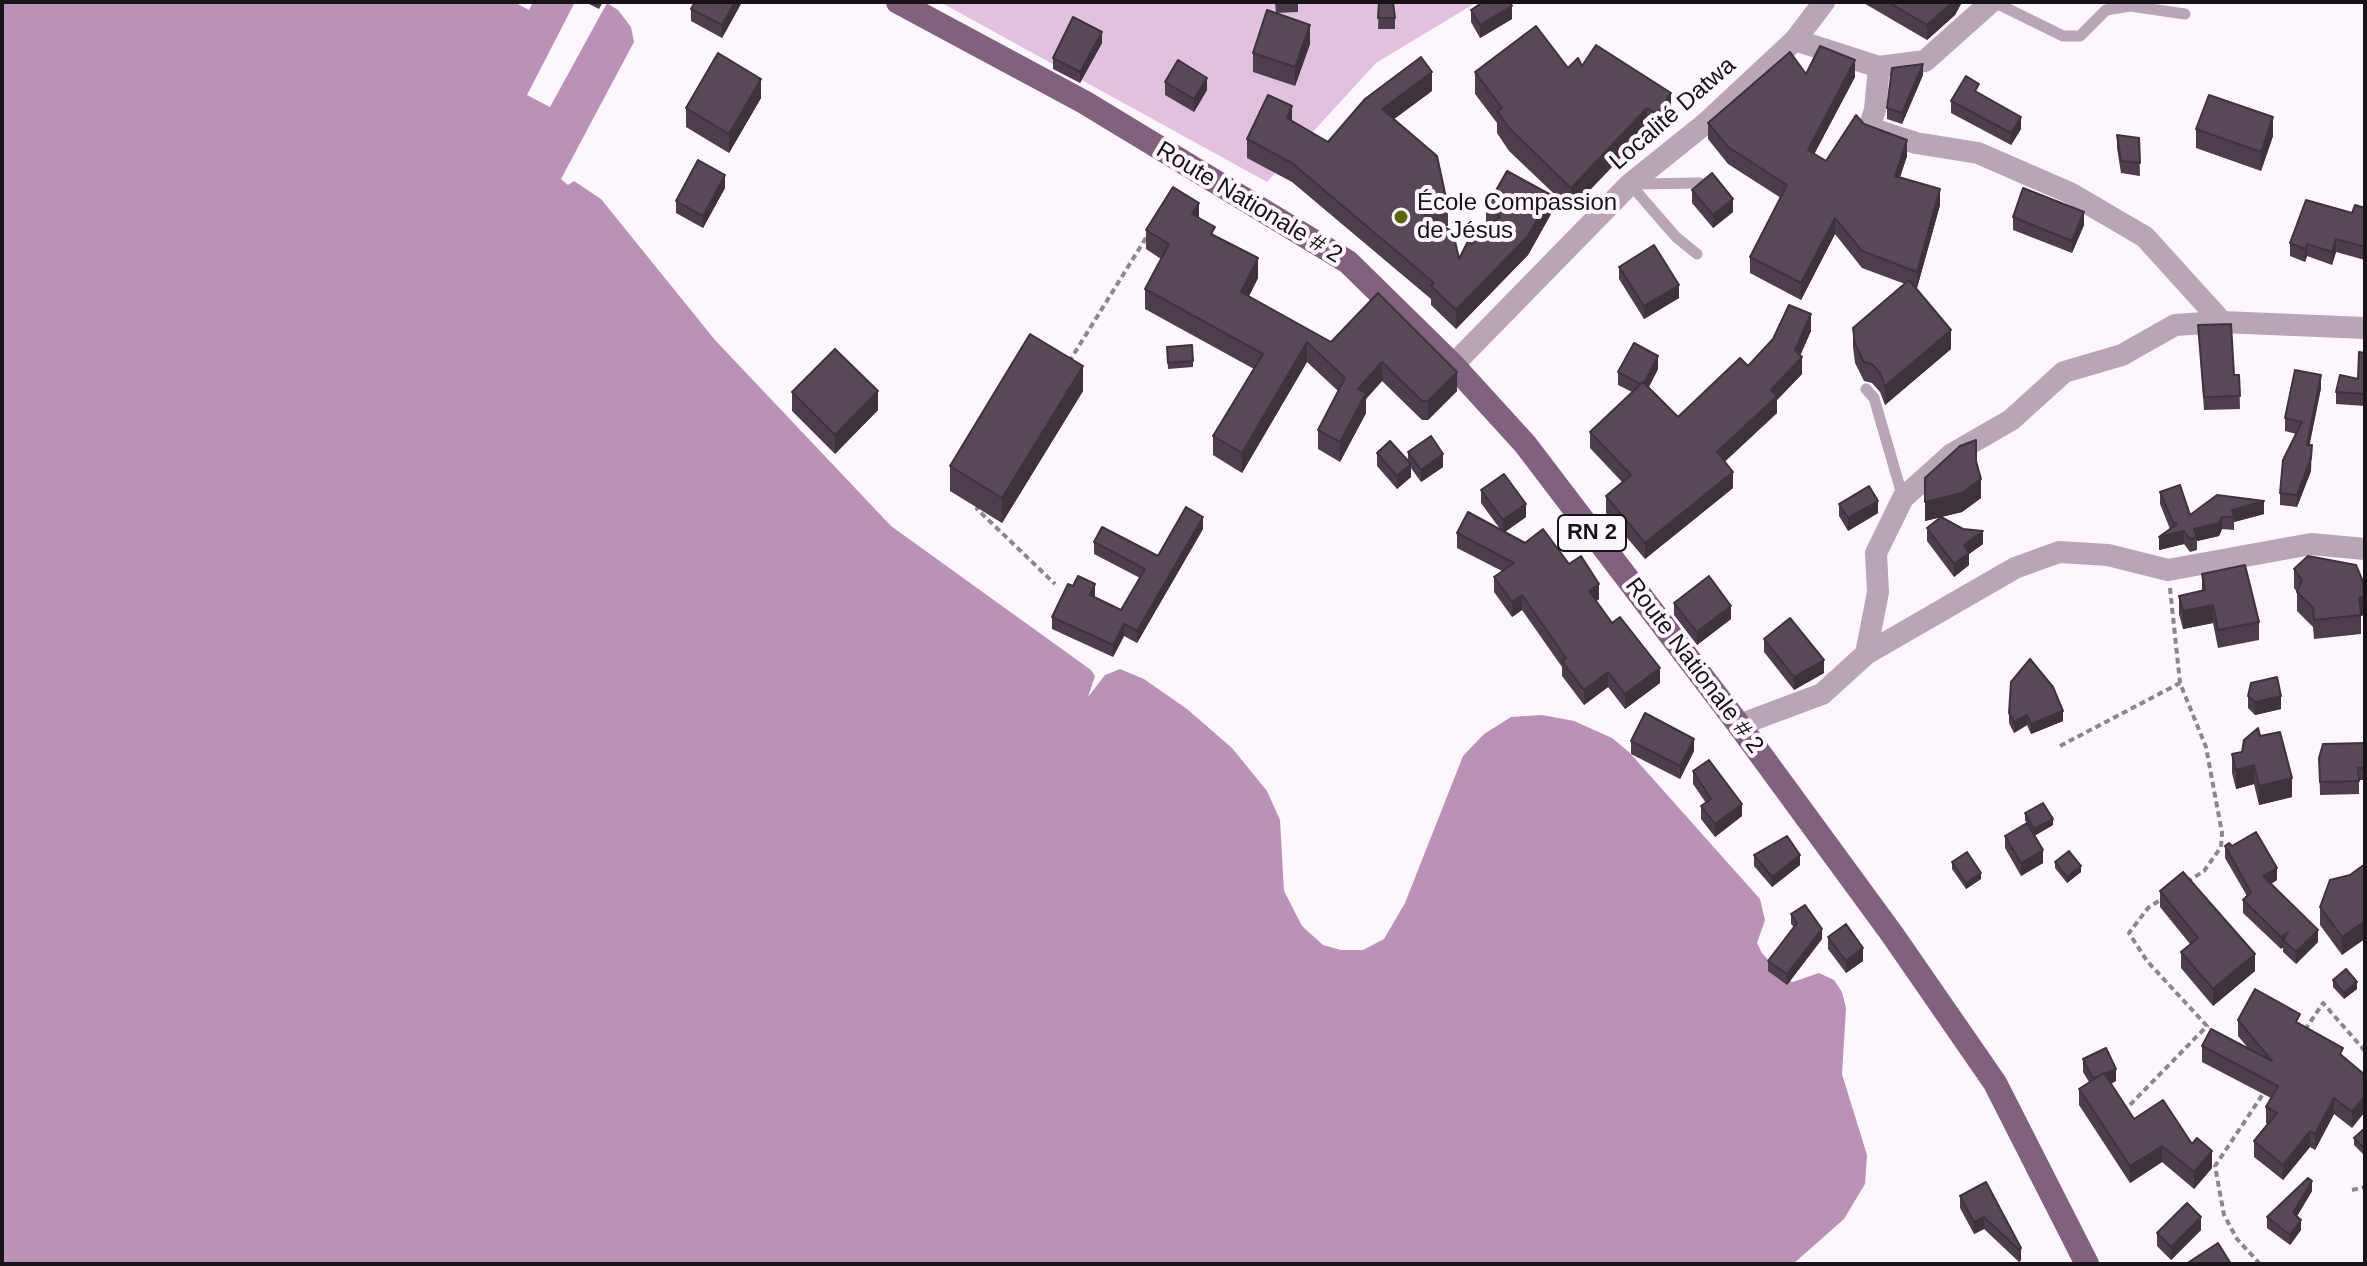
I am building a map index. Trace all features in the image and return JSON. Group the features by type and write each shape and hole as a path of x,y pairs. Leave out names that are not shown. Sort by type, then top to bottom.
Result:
{"main road":[{"name":"Route Nationale # 2","path":"898,2 1084,102 1348,262 1453,365 1525,444 1739,725 1892,934 1995,1083 2087,1264"}],"street":[{"name":"Localité Datwa","path":"1453,365 1630,184 1706,123 1795,40 1824,2"},
{"path":"1795,40 1879,67 1925,61 1992,2"},
{"path":"1879,67 1875,110 1869,128 1916,143 1978,153 2070,193 2145,237 2222,322"},
{"path":"1866,654 1878,592 1876,553 1903,498 1952,454 2011,420 2064,372 2122,355 2175,325 2222,322 2365,328"},
{"path":"1739,725 1822,694 1866,654 2015,568 2059,552 2108,555 2168,570 2311,544 2365,549"}],"lane":[{"path":"1992,2 2063,36 2080,36 2106,10 2130,6 2185,14"},
{"path":"1630,184 1700,183"},
{"path":"1630,184 1676,237 1697,254"},
{"path":"1866,389 1874,398 1903,498"}],"path":[{"path":"1067,364 1149,232"},
{"path":"985,496 977,509 1055,584"},
{"path":"2168,570 2180,683 2206,747 2222,833 2221,847 2204,871 2182,886"},
{"path":"2060,746 2180,683"},
{"path":"2221,847 2234,846"},
{"path":"2123,1112 2207,1026 2147,961 2129,933 2148,908 2170,893"},
{"path":"2298,1041 2323,1003 2365,1051"},
{"path":"2260,1264 2237,1239 2224,1215 2215,1166 2273,1078"},
{"path":"2352,1190 2365,1187"}],"shaded area":[{"path":"2,2 514,2 529,10 533,2 575,2 527,95 550,107 607,3 618,10 631,27 634,42 561,179 568,185 574,181 601,199 715,340 891,526 1091,670 1095,676 1088,697 1105,675 1120,669 1144,679 1187,709 1232,748 1267,791 1280,820 1284,891 1302,926 1323,945 1341,950 1363,950 1384,939 1405,903 1463,756 1484,734 1511,717 1542,715 1574,721 1612,738 1629,752 1760,899 1765,920 1757,943 1762,953 1786,980 1793,982 1819,973 1834,980 1842,992 1846,1008 1842,1074 1867,1155 1865,1184 1844,1219 1793,1264 2,1264"},
{"path":"940,2 1477,2 1376,63 1267,182"}],"building":[{"path":"695,2 735,2 722,25 691,9"},
{"path":"1379,2 1393,2 1395,18 1378,18"},
{"path":"1483,2 1510,2 1512,6 1480,25 1471,10"},
{"path":"1888,2 1953,2 1927,25"},
{"path":"1267,10 1310,25 1295,67 1253,53"},
{"path":"1073,17 1102,32 1080,72 1053,58"},
{"path":"1536,26 1568,68 1578,58 1582,66 1596,45 1671,93 1657,114 1647,108 1571,188 1509,128 1497,111 1502,108 1475,72"},
{"path":"1820,46 1855,60 1808,150 1826,161 1856,115 1864,124 1907,140 1895,176 1940,189 1917,272 1862,251 1835,218 1801,283 1750,257 1787,185 1728,147 1708,123 1790,52 1806,74"},
{"path":"718,53 761,79 729,134 686,108"},
{"path":"1421,57 1432,72 1382,109 1437,156 1448,207 1421,212 1453,232 1459,259 1468,241 1472,244 1500,216 1486,208 1507,171 1551,195 1528,236 1456,310 1431,286 1434,283 1292,163 1247,139 1268,95 1292,106 1287,118 1328,142 1365,99"},
{"path":"1178,60 1207,78 1194,99 1165,82"},
{"path":"1923,64 1902,113 1887,108 1892,68"},
{"path":"1966,76 1979,84 1975,91 2021,117 2011,133 1951,101"},
{"path":"2209,95 2273,117 2261,152 2196,129"},
{"path":"2117,135 2139,138 2140,163 2121,161"},
{"path":"698,160 725,175 703,216 676,201"},
{"path":"1712,173 1733,199 1713,215 1692,190"},
{"path":"1173,187 1199,203 1192,214 1215,227 1211,234 1258,258 1241,292 1331,342 1378,293 1457,372 1428,401 1422,401 1382,362 1358,389 1366,393 1340,442 1318,430 1345,378 1307,342 1242,453 1213,436 1263,354 1145,289 1169,244 1146,230"},
{"path":"2023,188 2084,212 2072,241 2013,217"},
{"path":"2306,200 2352,213 2355,205 2365,208 2365,247 2336,239 2332,252 2307,244 2305,249 2290,243"},
{"path":"1654,245 1679,285 1644,306 1619,267"},
{"path":"1909,280 1951,330 1885,386 1880,373 1872,364 1864,362 1855,344 1853,328"},
{"path":"1789,305 1811,314 1795,350 1802,357 1771,390 1777,396 1717,452 1733,472 1645,543 1606,496 1631,475 1590,432 1643,382 1678,417 1740,358 1748,366 1773,339"},
{"path":"2231,324 2234,375 2239,375 2240,396 2204,397 2198,325"},
{"path":"1030,334 1083,366 1002,498 950,466"},
{"path":"1634,343 1658,356 1644,383 1640,384 1618,372"},
{"path":"1192,345 1193,361 1168,363 1167,347"},
{"path":"835,349 878,391 835,435 792,392"},
{"path":"2359,352 2365,353 2365,394 2336,392 2340,375 2358,379"},
{"path":"2295,370 2321,375 2307,445 2312,445 2311,458 2297,495 2280,493 2283,460 2302,422 2285,418"},
{"path":"1431,436 1443,454 1421,470 1408,452"},
{"path":"1976,440 1976,461 1981,479 1962,493 1925,502 1925,478 1960,446"},
{"path":"1390,441 1411,464 1397,476 1377,453"},
{"path":"1504,474 1526,504 1503,520 1481,490"},
{"path":"2180,485 2190,515 2217,495 2264,501 2232,510 2234,517 2222,517 2219,523 2194,529 2197,538 2190,539 2184,531 2159,537 2177,524 2173,522 2160,492"},
{"path":"1869,486 1878,501 1848,518 1839,504"},
{"path":"1186,507 1203,517 1137,631 1124,624 1113,645 1052,617 1068,584 1073,586 1078,576 1095,584 1090,595 1121,610 1145,569 1094,542 1102,527 1158,556"},
{"path":"1468,512 1525,543 1543,529 1569,564 1581,556 1599,584 1589,591 1612,623 1620,617 1660,668 1625,694 1608,672 1584,690 1562,661 1566,658 1522,595 1512,602 1494,577 1514,563 1457,533"},
{"path":"1941,517 1963,529 1983,531 1964,545 1969,553 1954,564 1927,528"},
{"path":"2308,556 2356,565 2363,582 2364,596 2359,598 2361,615 2314,620 2313,608 2297,592 2302,580 2294,569"},
{"path":"2245,565 2259,622 2218,630 2213,605 2183,611 2179,596 2205,590 2202,574"},
{"path":"1709,576 1731,606 1697,632 1674,603"},
{"path":"1790,618 1824,660 1794,677 1764,639"},
{"path":"2030,659 2053,687 2063,711 2031,724 2027,715 2014,722 2009,713 2011,682"},
{"path":"2277,677 2281,696 2255,702 2248,696 2251,683"},
{"path":"1645,713 1694,739 1680,766 1631,741"},
{"path":"2258,728 2260,736 2280,732 2292,778 2259,786 2254,765 2236,770 2232,754 2242,752 2244,740"},
{"path":"2365,743 2365,768 2358,768 2359,781 2320,782 2319,758 2323,744"},
{"path":"1709,760 1742,804 1715,824 1701,806 1711,799 1693,771"},
{"path":"2043,803 2053,819 2034,829 2025,813"},
{"path":"2027,823 2043,850 2021,863 2005,836"},
{"path":"2256,832 2277,868 2263,876 2318,930 2296,952 2283,940 2288,932 2281,937 2243,900 2251,892 2225,846 2229,843 2232,846"},
{"path":"1787,836 1800,855 1772,877 1754,855"},
{"path":"2069,851 2081,866 2067,877 2055,862"},
{"path":"1967,852 1981,873 1966,883 1952,862"},
{"path":"2365,864 2365,921 2342,937 2320,907 2330,880 2350,875"},
{"path":"2183,872 2255,954 2213,989 2181,952 2198,938 2160,891"},
{"path":"1805,905 1822,929 1787,974 1768,961 1797,923 1791,914"},
{"path":"1846,924 1863,948 1846,961 1828,937"},
{"path":"2346,969 2357,982 2344,993 2333,980"},
{"path":"2255,989 2300,1014 2296,1022 2343,1048 2340,1054 2365,1075 2365,1096 2352,1112 2334,1098 2315,1134 2310,1131 2283,1165 2254,1141 2277,1113 2266,1107 2278,1086 2202,1046 2211,1029 2272,1061 2238,1020"},
{"path":"2106,1048 2116,1069 2093,1079 2083,1059"},
{"path":"2104,1073 2134,1119 2163,1100 2192,1144 2197,1138 2212,1151 2194,1172 2162,1146 2130,1166 2079,1089"},
{"path":"2365,1128 2365,1149 2354,1138"},
{"path":"2308,1178 2312,1181 2293,1213 2301,1220 2290,1235 2267,1217"},
{"path":"1986,1182 2021,1248 2019,1250 1984,1217 1974,1222 1960,1196"},
{"path":"2187,1203 2201,1217 2171,1247 2157,1233"},
{"path":"2218,1243 2231,1264 2186,1264"}],"place":[{"name":"École Compassion de Jésus","path":"1401,217"}]}
